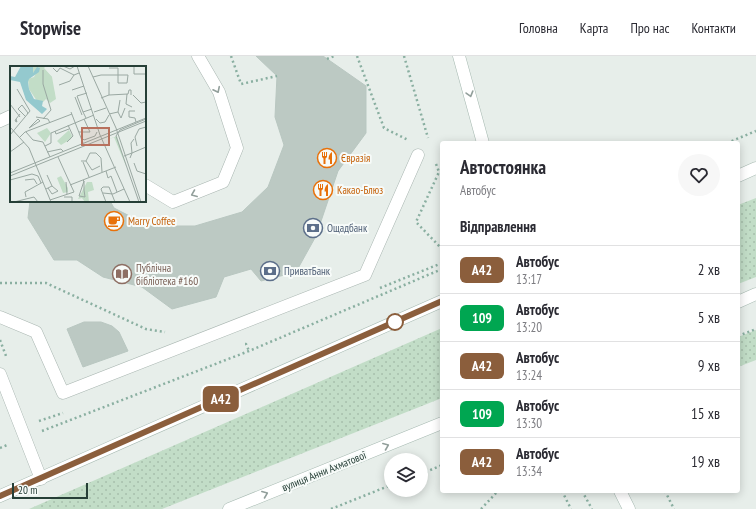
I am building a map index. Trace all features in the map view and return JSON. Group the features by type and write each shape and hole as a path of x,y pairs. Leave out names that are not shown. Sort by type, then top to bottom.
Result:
{"main road":[{"path":"146,186 173,202 223,182 237,148 219,92 198,56"},
{"path":"459,56 483,141"},
{"path":"0,121 10,116"},
{"path":"0,317 36,332 63,393 206,338 365,275 418,155"},
{"path":"740,175 756,168"},
{"path":"740,301 756,294"},
{"path":"0,496 42,479 440,302"},
{"path":"0,374 42,479"},
{"name":"вулиця Анни Ахматової","path":"229,509 440,424"},
{"path":"621,493 629,509"}],"path":[{"path":"231,56 241,84 277,76"},
{"path":"327,59 334,56"},
{"path":"357,56 384,128 411,142"},
{"path":"732,141 756,131"},
{"path":"0,283 46,283 146,329 168,332"},
{"path":"740,335 756,329"},
{"path":"240,343 246,344 249,351"},
{"path":"428,471 440,466"},
{"path":"331,509 384,488"},
{"path":"481,509 496,493"},
{"path":"563,493 571,509"},
{"path":"583,493 592,509"},
{"path":"666,493 674,509"}],"green space":[{"path":"756,198 756,277 740,283 740,204"},
{"path":"440,329 440,399 162,509 29,509"},
{"path":"756,330 756,360 740,366 740,336"}],"building":[{"path":"256,56 323,56 366,86 366,133 338,171 316,236 296,272 261,281 251,269 224,277 216,297 172,309 142,287 103,277 77,260 54,260 28,218 30,202 111,202 114,208 149,226 195,226 242,212 268,187 284,145 275,117 277,76"},
{"path":"84,322 101,322 112,326 119,332 128,351 83,367 67,329"}],"bus line":[{"name":"А42","path":"0,496 42,479 440,302"}],"place":[{"name":"Євразія","path":"327,158"},
{"name":"Какао-Блюз","path":"323,190"},
{"name":"Marry Coffee","path":"114,221"},
{"name":"Ощадбанк","path":"313,228"},
{"name":"ПриватБанк","path":"270,271"},
{"name":"Публічна бібліотека #160","path":"122,274"}]}
